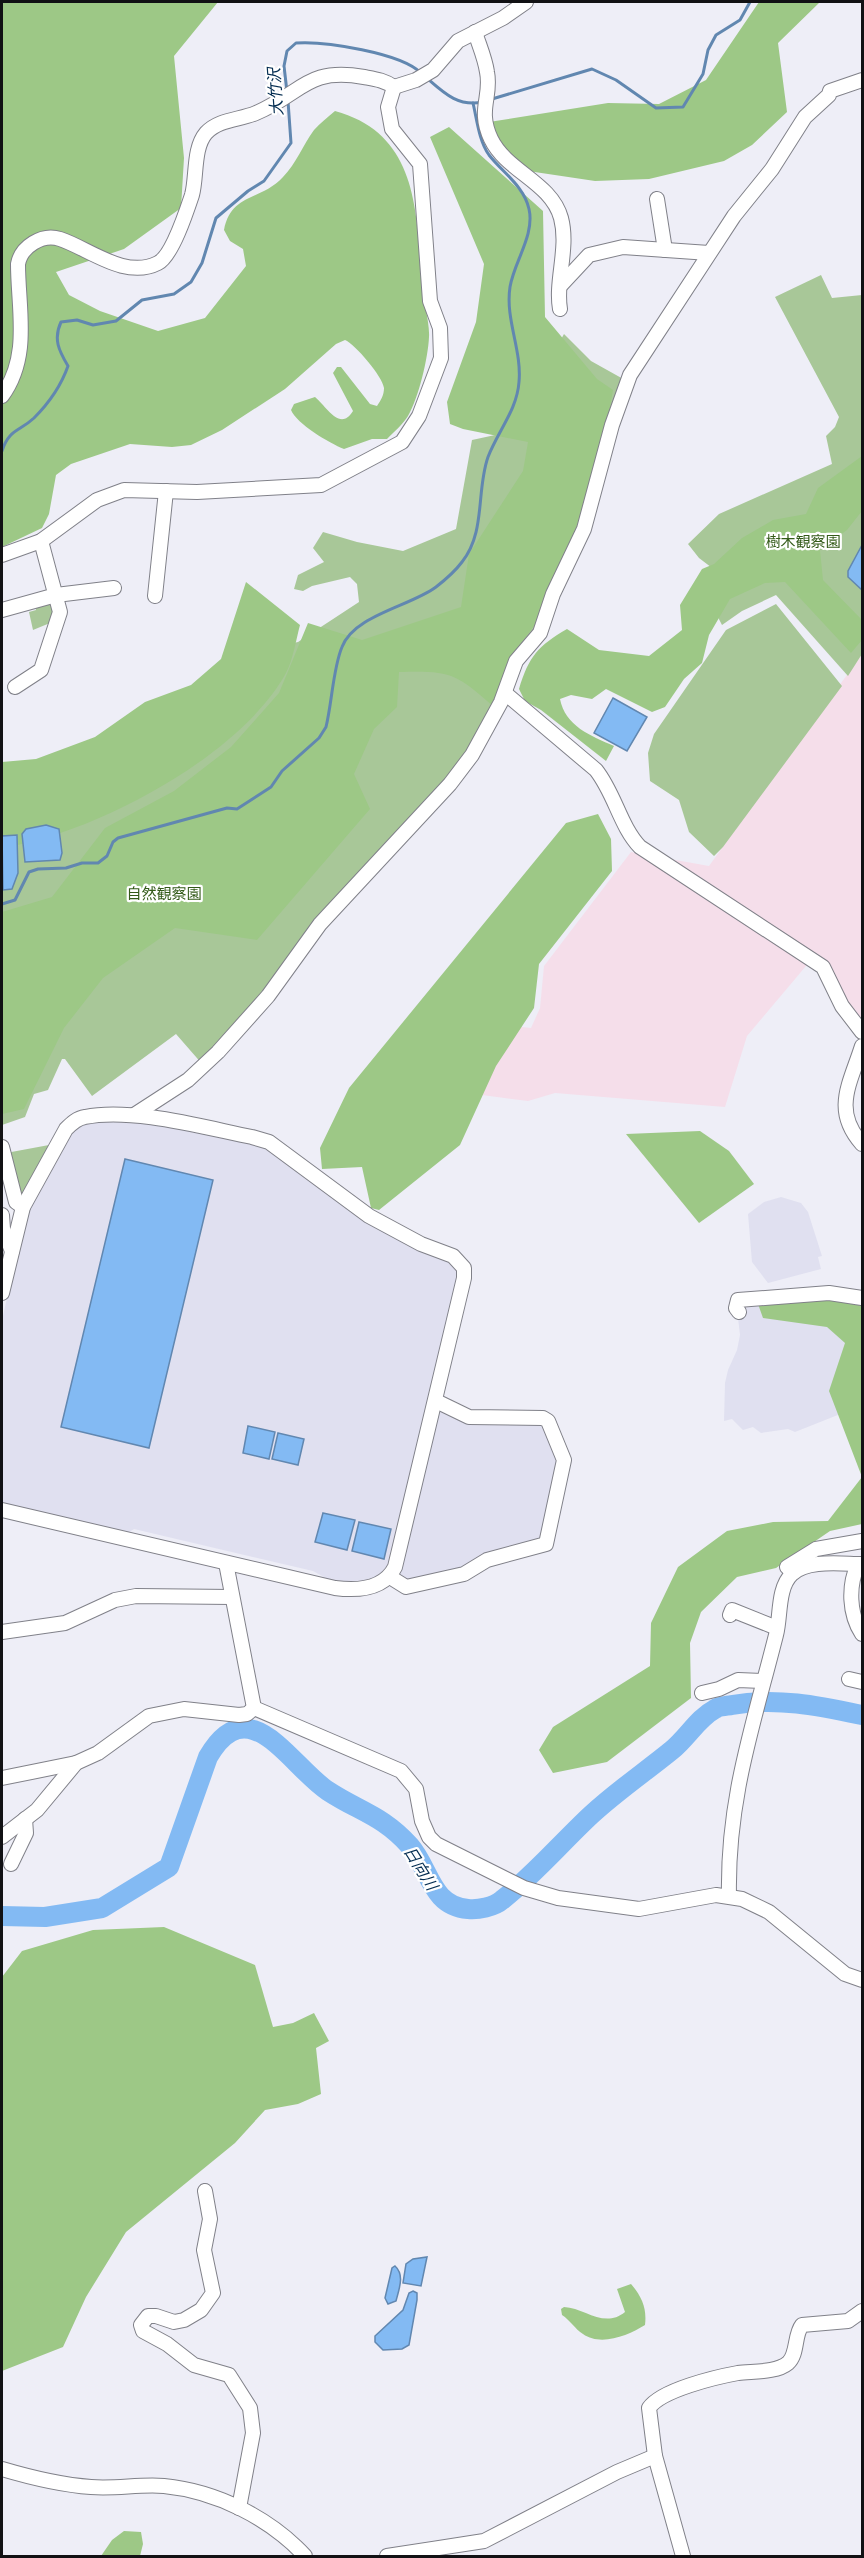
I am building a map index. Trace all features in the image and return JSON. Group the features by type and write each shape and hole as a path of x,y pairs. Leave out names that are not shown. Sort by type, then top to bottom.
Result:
{"street":[{"path":"394,87 416,80 433,70 450,54 458,41 503,18 526,2"},
{"path":"475,32 488,73 483,107 492,140 507,161 540,187 561,218 563,257 558,297 560,309"},
{"path":"2,396 8,387 19,356 22,326 18,271 20,255 38,240 54,237 113,264 138,267 157,265 166,258 192,195 201,142 206,133 222,123 254,114 281,101 315,78 336,73 386,81 394,87"},
{"path":"134,1115 188,1080 232,1037 268,996 320,924 450,784 472,755 505,693 516,661 540,633 553,594 584,530 612,425 628,379 709,252 734,216 772,169 805,117 829,95 830,91 862,80"},
{"path":"2,555 41,541 97,500 124,490 197,492 321,485 402,442 419,416 441,358 441,328 430,301 420,164 392,129 388,107 394,87"},
{"path":"657,199 665,250"},
{"path":"561,285 589,255 623,247 709,252"},
{"path":"156,596 166,491"},
{"path":"15,687 41,670 60,612 41,541"},
{"path":"2,610 56,596 114,588"},
{"path":"505,693 596,770 606,783 632,838 640,847 823,967 842,1006 862,1032"},
{"path":"862,1046 844,1107 849,1126 862,1144"},
{"path":"2,1293 23,1207 66,1129 74,1121 85,1116 134,1115 269,1142 369,1216 394,1231 460,1261 464,1278 396,1567 390,1576 377,1585 344,1589 2,1510"},
{"path":"2,1147 16,1202 23,1207"},
{"path":"2,1215 3,1229 12,1251"},
{"path":"739,1312 736,1308 738,1300 829,1293 862,1298"},
{"path":"390,1576 406,1587 464,1574 487,1560 546,1544 564,1460 548,1421 543,1418 469,1416 436,1401"},
{"path":"729,1896 728,1855 733,1814 754,1710 777,1628 783,1573 816,1549 862,1541"},
{"path":"226,1563 254,1708"},
{"path":"783,1588 793,1573 804,1566 860,1564"},
{"path":"860,1564 852,1576 851,1595 856,1625 862,1634"},
{"path":"2,1632 65,1623 114,1600 136,1596 232,1597"},
{"path":"730,1615 732,1610 777,1628"},
{"path":"702,1693 719,1689 738,1680 760,1688"},
{"path":"2,1778 75,1763 98,1753 155,1713 184,1709 239,1715 247,1714 254,1708"},
{"path":"254,1708 401,1772 416,1789 422,1821 429,1837 436,1844 524,1888 558,1898 639,1910 716,1895 729,1896 756,1904 845,1974 859,1980 862,1994"},
{"path":"2,1837 37,1810 75,1763"},
{"path":"11,1864 26,1833 26,1819"},
{"path":"205,2191 210,2218 204,2250 213,2286 209,2302 184,2320 174,2322 148,2316 141,2325 143,2331 167,2344 189,2362 229,2375 250,2409 253,2433 239,2508"},
{"path":"683,2556 655,2456 649,2408 658,2398 721,2377 783,2366 791,2359 798,2330 802,2325 824,2321 848,2321 862,2311"},
{"path":"387,2556 484,2541 595,2482 655,2456"},
{"path":"2,2469 90,2487 165,2486 183,2489 239,2508 268,2523 305,2556"}],"shaded area":[{"path":"862,654 862,1029 822,959 806,966 747,1036 725,1107 555,1093 528,1101 467,1093 504,1025 531,1028 540,1008 544,966 631,852 709,866"},
{"path":"143,1121 257,1142 448,1259 456,1268 457,1275 430,1399 390,1565 378,1580 337,1584 313,1571 134,1529 126,1534 2,1505 2,1320 28,1207 70,1130 85,1122"},
{"path":"781,1197 801,1203 808,1212 822,1256 818,1257 821,1269 768,1283 752,1262 748,1214 764,1202"},
{"path":"742,1302 862,1303 862,1394 853,1409 795,1432 788,1429 761,1433 753,1427 743,1430 732,1419 724,1421 725,1383 737,1350 740,1335 738,1318"},
{"path":"439,1409 540,1424 544,1427 559,1456 542,1541 466,1568 409,1583 400,1578 400,1572"}],"green space":[{"path":"2,2 218,2 174,56 184,158 181,208 124,249 56,272 69,295 100,311 158,331 205,318 246,266 243,249 230,241 224,230 233,209 274,185 283,177 314,130 335,111 362,122 382,137 397,155 407,176 413,200 429,331 425,366 416,399 406,419 387,439 372,439 344,449 306,427 291,410 294,404 315,397 334,416 343,419 348,417 353,411 333,373 337,367 341,367 370,404 377,406 384,388 379,376 368,361 345,340 336,344 285,389 222,430 191,445 172,447 130,444 71,464 56,475 49,514 42,528 2,547"},
{"path":"759,2 820,2 778,43 787,112 752,145 724,161 649,179 595,181 528,171 479,136 489,122 608,103 659,104 706,80"},
{"path":"449,127 543,211 545,317 597,379 613,390 605,436 578,531 537,622 508,661 493,706 469,686 451,676 430,672 399,672 397,707 374,729 354,774 370,809 257,940 175,928 103,978 64,1028 24,1109 2,1114 2,912 52,897 105,828 174,791 231,747 279,693 308,623 362,640 461,607 469,554 523,471 528,442 463,429 450,424 447,402 476,322 484,264 430,137"},
{"name":"樹木観察園","path":"821,275 832,298 862,295 862,654 848,676 776,595 742,611 722,625 706,594 724,577 699,558 688,544 719,514 832,464 826,436 835,427 839,417 775,297"},
{"name":"自然観察園","path":"564,334 591,361 625,380 536,633 468,756 203,1065 176,1034 92,1096 65,1059 62,1059 48,1090 34,1094 25,1117 2,1125 2,802 258,651 298,642 359,602 357,584 350,577 312,586 303,591 294,589 298,575 324,562 313,548 323,532 357,542 403,551 456,529 472,440 509,432"},
{"path":"862,456 862,511 847,530 820,550 823,580 862,620 862,640 851,653 785,582 765,583 730,599 709,635 702,663 684,679 665,707 652,712 606,689 592,699 571,695 560,699 567,716 573,723 588,734 614,746 606,761 541,710 525,701 519,689 531,660 542,647 567,629 599,650 649,656 682,630 680,605 702,569 714,564 742,538 773,520 806,514 818,488"},
{"path":"246,582 300,625 286,673 264,704 235,734 200,762 161,787 120,809 78,827 38,840 2,848 2,762 36,759 95,737 145,702 191,685 221,659"},
{"path":"51,601 55,603 50,623 33,630 29,612 36,610 35,605"},
{"path":"776,604 842,686 714,856 689,832 679,800 650,781 648,753 654,734 726,630"},
{"path":"598,814 611,839 612,871 539,964 534,1008 496,1066 460,1145 379,1210 371,1208 362,1167 322,1169 320,1148 349,1088 566,823"},
{"path":"700,1131 729,1151 754,1184 699,1223 626,1134"},
{"path":"49,1145 21,1198 6,1153"},
{"path":"831,1297 862,1306 862,1477 829,1391 845,1343 827,1327 763,1318 758,1304"},
{"path":"862,1477 862,1524 830,1531 776,1568 737,1577 701,1612 690,1643 691,1698 607,1762 553,1773 539,1750 553,1727 650,1666 651,1623 678,1567 727,1531 773,1522 828,1521"},
{"path":"164,1927 255,1965 273,2027 293,2023 314,2013 329,2041 316,2048 321,2094 298,2104 265,2110 235,2143 126,2232 86,2297 63,2347 2,2371 2,1977 22,1951 93,1930"},
{"path":"631,2284 643,2303 645,2325 631,2332 606,2340 590,2338 562,2315 561,2309 564,2307 602,2318 617,2317 625,2312 617,2289"},
{"path":"124,2531 141,2532 143,2544 140,2556 101,2556 112,2540"}],"water":[{"path":"862,545 862,590 848,577 848,571"},
{"path":"613,698 647,717 627,751 594,733"},
{"path":"46,825 59,829 62,853 60,860 25,862 22,834 26,829"},
{"path":"17,835 18,873 12,889 3,890 2,836"},
{"path":"125,1159 213,1180 149,1448 61,1427"},
{"path":"248,1426 275,1432 269,1459 243,1453"},
{"path":"278,1433 304,1439 298,1465 272,1459"},
{"path":"323,1513 355,1520 347,1550 315,1542"},
{"path":"359,1522 391,1529 384,1559 352,1551"},
{"path":"427,2257 421,2286 403,2283 406,2264 413,2259"},
{"path":"395,2266 401,2278 400,2287 396,2301 388,2304 385,2298 392,2268"},
{"path":"413,2291 417,2293 417,2300 409,2345 402,2349 383,2350 375,2342 375,2336 403,2310 409,2293"}],"waterway":[{"name":"大竹沢","path":"492,99 592,69 616,80 656,108 683,107 703,74 708,50 716,35 740,20 750,2"},
{"name":"大竹沢","path":"287,92 284,66 287,51 296,43 343,46 380,54 411,66 421,73"},
{"name":"大竹沢","path":"428,79 460,101 483,102"},
{"name":"大竹沢","path":"2,451 11,435 29,423 45,406 65,373 68,366 57,339 61,322 77,320 93,325 116,321 142,300 174,294 191,282 202,263 216,218 248,191 264,181 291,143 288,101"},
{"path":"2,904 15,900 29,872 38,869 66,868 82,863 98,863 107,856 113,842 118,838 227,808 237,809 271,787 282,771 319,738 326,727 337,665 348,636 370,619 436,587 457,568 470,550 478,525 484,470 492,447 518,392 518,358 509,299 512,278 527,239 530,219 523,193 489,155 483,143 473,103"},
{"name":"日向川","path":"2,1916 45,1917 102,1908 169,1867 208,1757 223,1737 239,1729 254,1730 270,1738 328,1791 390,1827 417,1855 439,1894 456,1906 472,1909 486,1908 502,1900 591,1815 672,1750 703,1718 717,1708 749,1703 782,1702 862,1715"}]}
